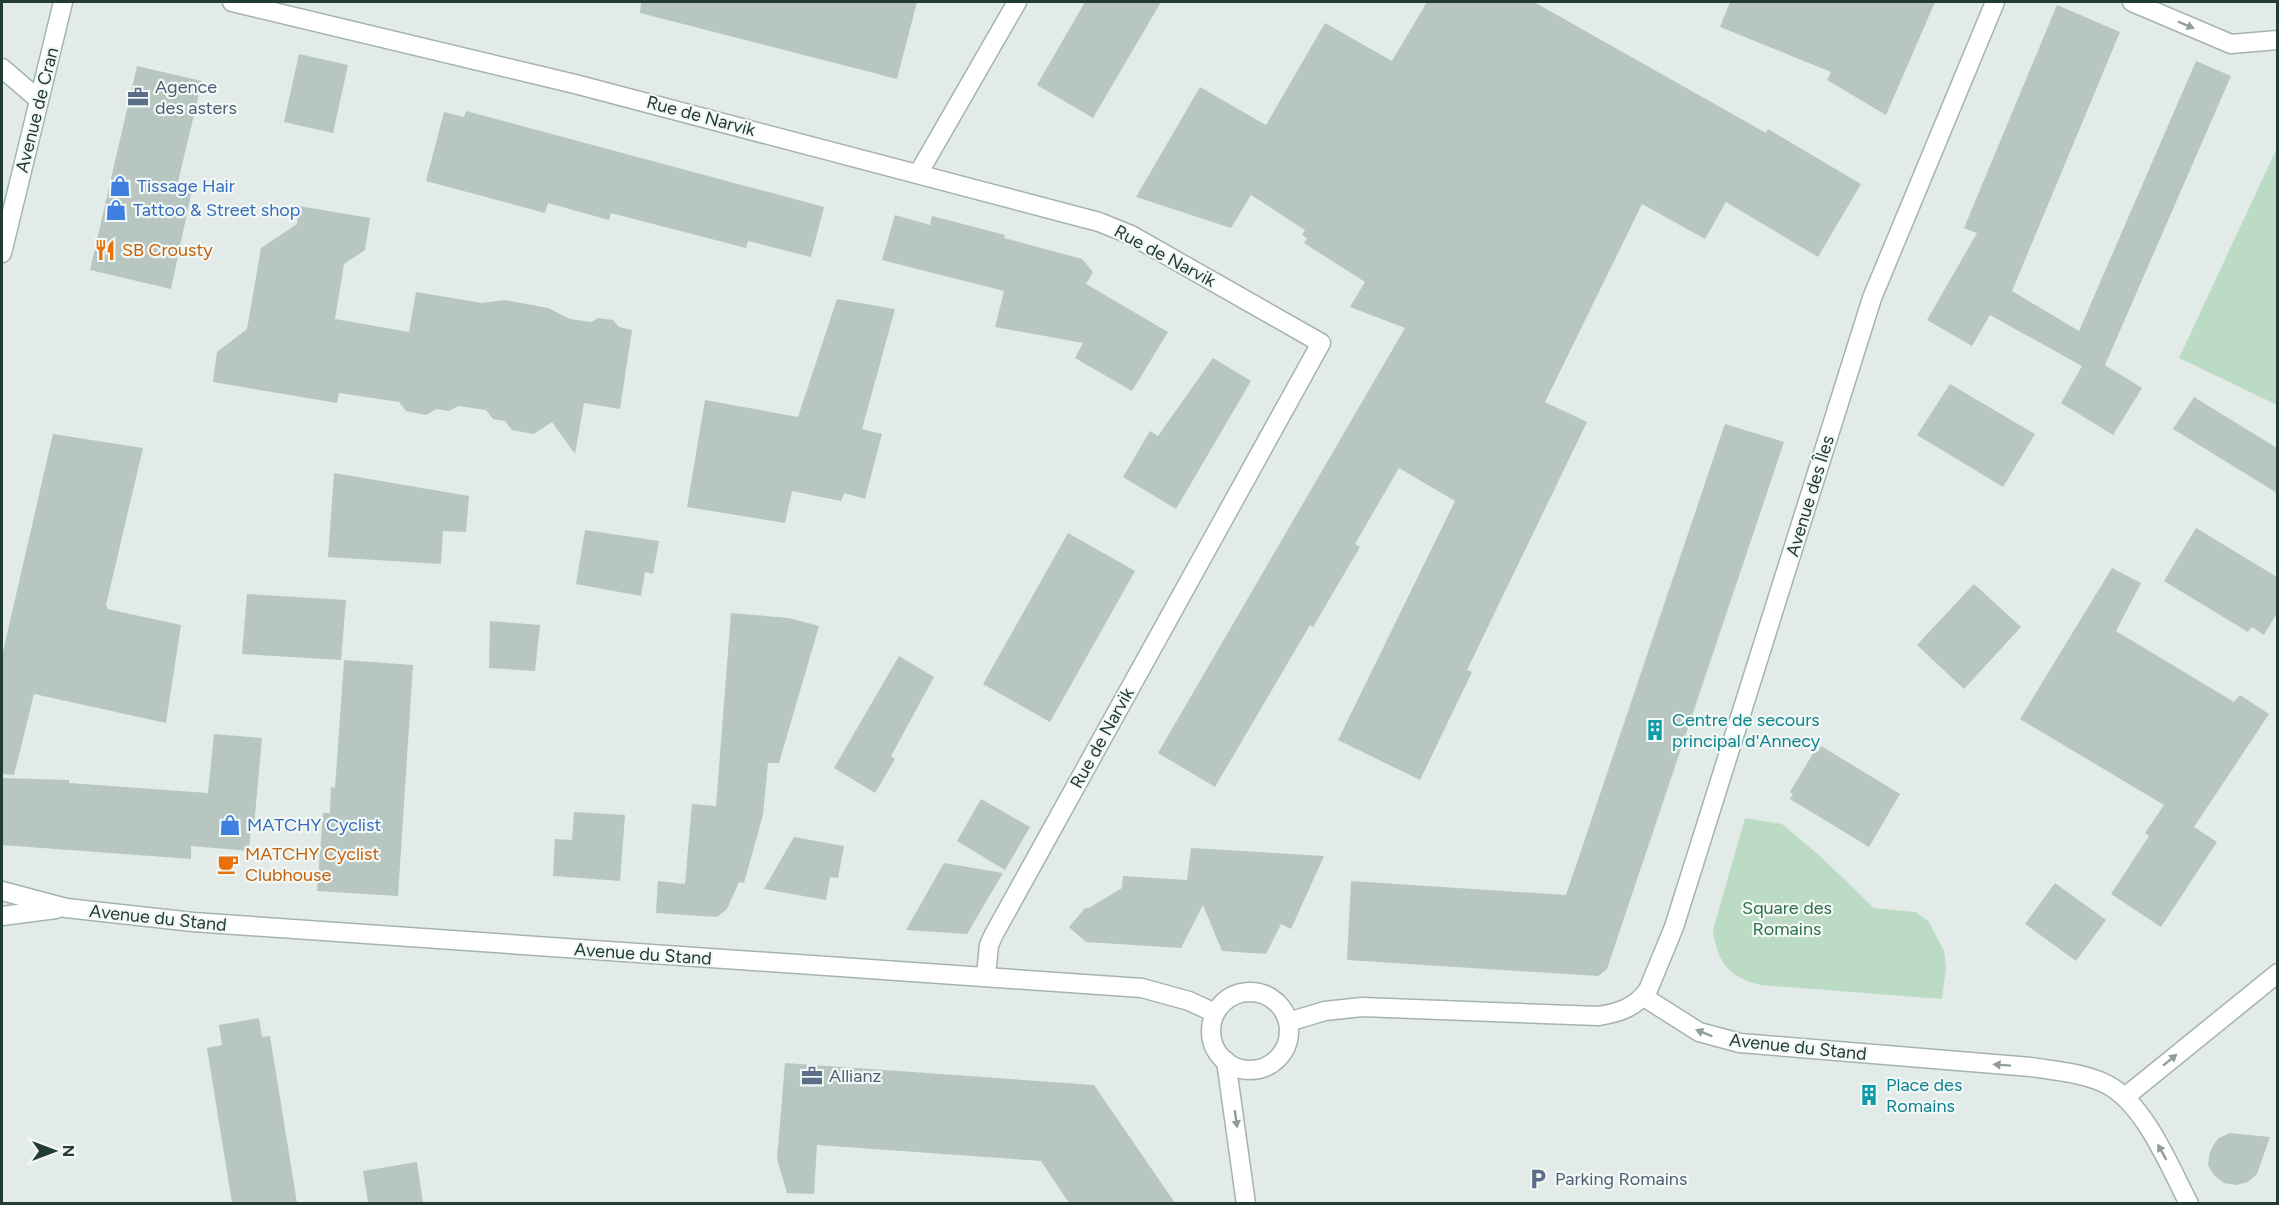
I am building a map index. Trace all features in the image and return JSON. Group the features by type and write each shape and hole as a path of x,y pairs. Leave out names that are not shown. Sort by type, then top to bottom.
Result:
{"street":[{"name":"Avenue de Cran","path":"2,253 63,2"},
{"name":"Rue de Narvik","path":"232,2 575,84 1113,227 1321,343 994,934 989,945 986,976"},
{"path":"918,174 1017,2"},
{"name":"Avenue des Îles","path":"1644,997 1654,979 1674,927 1872,298 1995,2"},
{"path":"2132,2 2231,44 2277,40"},
{"path":"2,68 39,100"},
{"name":"Avenue du Stand","path":"2,891 66,908 194,922 1142,988 1189,1000 1215,1013"},
{"name":"Avenue du Stand","path":"2,916 66,908"},
{"path":"2125,1097 2277,972"},
{"path":"1246,992 1258,992 1269,996 1278,1004 1288,1023 1288,1037 1284,1049 1269,1064 1258,1069 1236,1067 1226,1061 1218,1052 1212,1039 1211,1026 1215,1013 1223,1002 1234,995 1246,992"},
{"path":"1288,1023 1325,1011 1362,1007 1599,1016 1626,1010 1644,997"},
{"name":"Avenue du Stand","path":"1644,997 1699,1032 1719,1039 1756,1046 2031,1067 2063,1072 2107,1085 2125,1097 2146,1125 2188,1203"},
{"path":"1226,1061 1246,1203"}],"green space":[{"path":"2277,148 2278,405 2179,358"},
{"name":"Square des Romains","path":"1745,818 1782,824 1820,856 1874,908 1916,912 1929,922 1944,951 1946,968 1942,999 1761,985 1741,978 1726,967 1718,951 1713,930"}],"building":[{"path":"641,2 917,2 897,79 640,13"},
{"path":"1085,2 1161,2 1093,118 1037,85"},
{"path":"1427,2 1534,2 1766,133 1768,129 1861,184 1818,257 1726,202 1705,239 1642,204 1545,402 1587,422 1467,670 1472,672 1420,780 1338,740 1455,501 1399,468 1355,544 1360,547 1313,627 1310,625 1215,787 1158,753 1405,328 1350,307 1365,282 1304,243 1307,238 1302,235 1305,230 1251,195 1231,228 1136,197 1200,87 1266,125 1325,23 1392,61"},
{"path":"1730,2 1935,2 1886,115 1827,80 1831,72 1720,27"},
{"path":"2057,5 2120,32 2012,291 2079,331 2196,61 2231,76 2105,365 2142,388 2113,435 2061,403 2082,366 1990,315 1972,346 1927,320 1977,233 1964,228"},
{"path":"299,54 348,65 333,133 284,122"},
{"path":"137,66 202,81 178,182 193,185 171,289 90,270"},
{"path":"466,111 824,207 811,257 748,241 746,248 611,213 609,220 548,203 545,213 426,181 444,112 464,117"},
{"path":"299,206 370,218 365,250 344,264 335,319 409,332 416,292 482,303 505,300 548,308 570,319 591,322 598,318 613,320 619,327 632,330 620,409 584,403 575,454 552,422 534,434 512,430 505,421 493,419 486,410 458,406 449,411 436,409 426,415 406,411 399,402 339,393 337,403 213,382 217,352 247,329 261,248 297,224"},
{"path":"895,215 930,225 932,216 1005,235 1004,238 1082,259 1093,272 1086,284 1168,332 1132,391 1075,358 1083,343 995,327 1004,291 882,260"},
{"path":"837,299 895,309 862,429 882,434 865,499 844,493 841,501 792,491 785,523 687,507 705,400 798,417"},
{"path":"1213,358 1251,381 1176,509 1123,477 1150,431 1158,436"},
{"path":"1950,384 2035,434 2003,487 1917,435"},
{"path":"2194,397 2277,448 2277,493 2173,429"},
{"name":"Centre de secours principal d'Annecy","path":"1725,424 1784,442 1607,969 1598,976 1347,960 1351,881 1566,895"},
{"path":"53,434 143,448 106,605 107,609 181,625 166,723 34,694 14,775 2,774 2,656"},
{"path":"334,473 469,496 466,532 443,531 441,564 328,557"},
{"path":"2196,528 2277,577 2277,613 2264,635 2252,627 2248,632 2164,581"},
{"path":"585,530 659,541 653,574 645,572 641,596 576,584"},
{"path":"1068,533 1135,571 1050,722 983,684"},
{"path":"2112,568 2141,583 2116,631 2234,702 2240,695 2269,714 2194,827 2217,842 2161,927 2111,894 2149,836 2145,833 2164,805 2020,719"},
{"path":"1974,584 2021,627 1964,689 1917,645"},
{"path":"247,594 346,600 341,660 242,654"},
{"path":"731,613 789,618 819,626 779,763 768,763 763,815 744,883 739,882 727,909 717,917 656,913 658,881 685,884 692,804 716,806"},
{"path":"490,621 540,625 535,671 489,668"},
{"path":"899,656 934,677 891,756 895,759 875,793 834,768"},
{"path":"344,660 413,665 398,896 317,891 323,813 330,813 331,787 335,788"},
{"path":"214,734 262,738 254,826 251,825 249,851 191,846 191,859 2,845 2,778 69,780 69,783 208,793"},
{"path":"1821,746 1900,794 1869,847 1790,799 1793,794 1790,792 1815,750 1818,752"},
{"path":"981,799 1030,827 1005,870 957,841"},
{"path":"574,812 625,815 620,881 553,876 555,839 572,840"},
{"path":"794,837 844,846 838,878 830,877 826,900 764,889"},
{"path":"1191,848 1324,856 1291,929 1281,924 1266,954 1222,951 1203,905 1181,948 1086,942 1069,927 1085,908 1089,908 1122,888 1123,876 1187,880"},
{"path":"944,863 1003,873 967,934 906,930"},
{"path":"2055,883 2106,920 2076,961 2025,924"},
{"path":"259,1018 262,1037 270,1036 297,1203 232,1203 207,1048 222,1045 219,1025"},
{"path":"785,1063 1094,1085 1175,1203 1069,1203 1041,1161 817,1145 814,1194 787,1193 777,1159"},
{"path":"2230,1133 2270,1137 2257,1174 2248,1182 2236,1185 2224,1183 2214,1175 2208,1165 2214,1144 2219,1138"},
{"path":"417,1162 423,1203 368,1203 363,1171"}],"place":[{"name":"Agence des asters","path":"138,97"},
{"name":"Tissage Hair","path":"120,186"},
{"name":"Tattoo & Street shop","path":"116,210"},
{"name":"SB Crousty","path":"105,250"},
{"name":"Centre de secours principal d'Annecy","path":"1655,730"},
{"name":"MATCHY Cyclist","path":"230,825"},
{"name":"MATCHY Cyclist Clubhouse","path":"228,864"},
{"name":"Allianz","path":"812,1076"},
{"name":"Place des Romains","path":"1869,1095"},
{"name":"Parking Romains","path":"1538,1179"}]}
